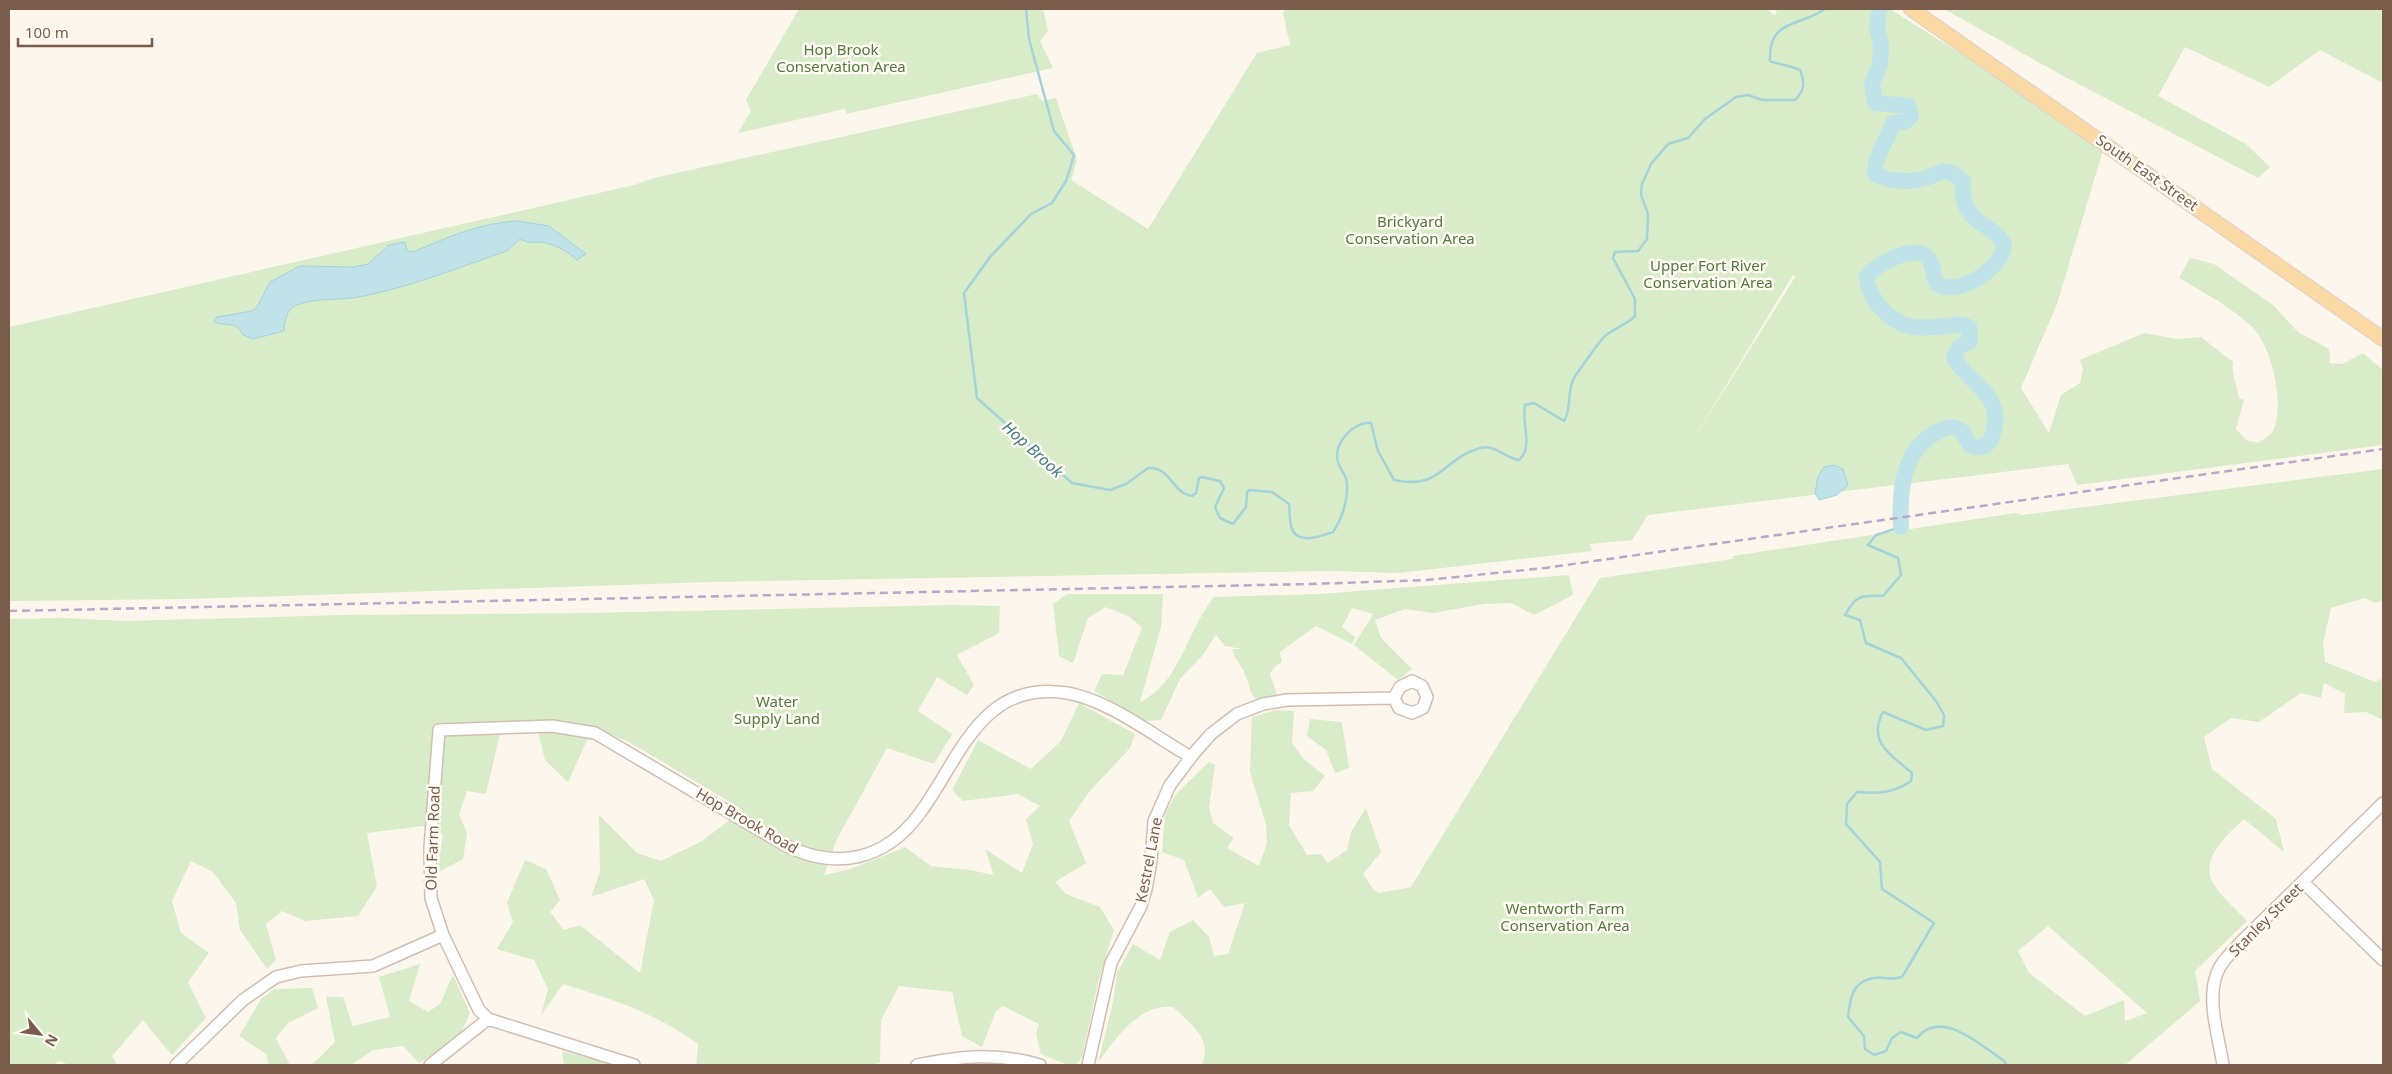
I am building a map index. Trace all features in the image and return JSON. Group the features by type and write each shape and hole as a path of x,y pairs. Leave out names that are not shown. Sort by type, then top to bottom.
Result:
{"main road":[{"name":"South East Street","path":"1911,9 2383,339"}],"street":[{"name":"Hop Brook Road","path":"440,730 552,726 595,733 789,847 810,855 841,859 873,852 888,846 920,814 964,742 979,723 998,707 1022,696 1047,692 1082,697 1110,708 1191,757"},
{"name":"Kestrel Lane","path":"1088,1065 1111,963 1141,906 1146,889 1151,861 1154,820 1170,785 1191,757 1211,734 1224,723 1237,714 1263,704 1287,700 1394,698"},
{"name":"Old Farm Road","path":"440,730 435,765 429,871 431,898 443,935 479,1010 488,1019"},
{"name":"Stanley Street","path":"2223,1065 2214,1013 2216,975 2242,941 2304,883 2383,802"},
{"path":"2304,883 2383,960"},
{"path":"176,1065 243,1000 276,977 301,971 373,966 443,935"},
{"path":"430,1065 488,1019 634,1065"},
{"path":"917,1065 970,1056 1017,1059 1040,1065"}],"green space":[{"name":"Hop Brook Conservation Area","path":"799,9 1043,9 1048,31 1040,41 1053,68 846,114 845,109 738,133 751,111 746,100"},
{"name":"Brickyard Conservation Area","path":"1285,9 1766,9 1774,15 1777,13 1775,9 1890,9 2105,144 2057,304 2021,388 2049,433 2061,395 2080,383 2083,370 2080,360 2144,333 2177,339 2201,337 2233,362 2233,375 2239,398 2244,400 2236,429 2246,440 2258,443 2271,434 2276,424 2278,410 2275,380 2266,349 2260,337 2245,320 2218,301 2179,278 2190,258 2214,264 2273,305 2298,332 2329,349 2330,363 2342,364 2363,353 2383,370 2383,445 2077,485 2068,464 1648,515 1632,540 1590,544 1592,551 1398,573 1332,571 712,582 189,599 9,601 9,327 634,185 654,178 1037,94 1042,101 1056,98 1077,160 1071,180 1148,229 1257,53 1290,45 1283,13","holes":["1793,275 1795,277 1690,445"]},
{"path":"1944,9 2383,9 2383,83 2320,50 2269,87 2185,47 2158,96 2246,144 2270,167 2258,178 2065,77"},
{"name":"Wentworth Farm Conservation Area","path":"2383,469 2383,600 2375,603 2365,598 2331,608 2323,643 2325,662 2375,682 2383,678 2383,720 2366,712 2344,713 2345,694 2324,683 2321,698 2301,693 2259,722 2231,718 2204,737 2212,769 2276,819 2284,852 2244,819 2218,847 2210,865 2213,883 2224,898 2247,921 2195,971 2200,1001 2125,1065 1202,1065 1205,1047 1202,1040 1193,1026 1173,1007 1161,1007 1139,1016 1121,1033 1098,1062 1112,1007 1117,973 1133,944 1160,960 1170,932 1193,920 1209,937 1214,956 1228,954 1245,903 1224,907 1210,889 1198,898 1184,860 1162,852 1165,814 1176,794 1209,762 1215,765 1209,807 1213,823 1234,838 1227,848 1259,866 1267,843 1266,825 1250,772 1252,717 1276,710 1294,711 1292,743 1304,759 1325,776 1313,791 1291,793 1289,825 1307,855 1321,854 1328,863 1347,850 1351,832 1366,808 1381,852 1363,874 1373,889 1379,893 1411,887 1600,578 1733,559 1733,556 2015,513 2022,515","holes":["2048,926 2147,1013 2125,1021 2124,1000 2085,1016 2029,973 2018,951"]},
{"path":"1569,575 1573,595 1534,615 1511,603 1484,604 1433,613 1405,609 1375,620 1381,638 1412,669 1398,680 1354,645 1373,614 1352,608 1342,627 1355,637 1352,644 1316,626 1280,652 1282,662 1275,666 1270,674 1277,695 1256,699 1232,649 1242,649 1225,646 1216,635 1202,656 1180,679 1161,720 1144,721 1094,691 1102,674 1123,675 1142,628 1130,617 1106,607 1088,618 1073,663 1059,656 1053,604 1067,594 1163,594 1161,627 1140,702 1154,694 1165,682 1214,597 1319,594"},
{"name":"Water Supply Land","path":"953,605 1000,606 999,633 957,655 974,685 967,695 937,677 918,711 952,734 934,764 887,748 836,841 824,875 851,869 905,847 931,866 970,870 994,875 985,849 1022,873 1033,844 1026,819 1040,806 1018,794 963,801 952,790 978,740 1031,769 1061,741 1079,703 1135,734 1130,748 1089,792 1069,821 1086,863 1055,882 1066,894 1100,907 1114,930 1098,983 1082,1058 1076,1065 1068,1065 1041,1054 1036,1033 1039,1024 1003,1006 996,1011 982,1047 962,1036 952,992 899,986 881,1020 880,1063 869,1065 696,1065 698,1044 665,1023 633,1008 563,984 541,1015 548,989 534,960 497,949 513,922 507,903 525,860 546,869 560,900 550,912 564,930 580,925 640,973 654,900 644,879 591,897 600,872 599,815 637,853 661,861 702,841 743,810 629,742 593,727 568,782 545,760 535,719 502,725 486,794 467,791 459,815 467,833 463,859 437,873 443,834 423,826 367,833 377,886 358,916 305,921 282,911 266,924 276,960 267,969 240,930 236,903 213,872 191,861 172,901 181,933 209,953 188,982 206,1018 172,1055 143,1020 112,1056 117,1065 69,1065 59,1061 54,1065 9,1065 9,619 66,618 124,621 343,615 587,613"},
{"path":"1310,719 1342,722 1349,768 1335,773 1326,750 1307,736"},
{"path":"420,964 409,1001 428,1012 440,1004 453,975 470,1013 459,1037 419,1063 403,1046 373,1050 351,1065 305,1065 314,1063 335,1042 326,997 343,997 353,1026 390,1017 379,977"},
{"path":"312,988 318,1008 288,1023 276,1038 290,1065 269,1065 266,1054 239,1036 261,999 274,989"},
{"path":"562,1051 615,1065 564,1065"}],"water":[{"path":"518,221 549,226 586,254 577,260 555,246 520,239 507,251 400,287 356,297 313,301 297,305 288,312 284,331 253,339 243,335 237,327 214,322 217,317 252,311 257,307 270,282 300,266 353,267 368,264 389,245 405,242 407,251 413,252 477,228"},
{"path":"1834,465 1843,469 1848,485 1837,495 1819,500 1815,493 1818,477 1824,467"}],"waterway":[{"name":"Hop Brook","path":"1026,9 1029,39 1054,131 1074,155 1066,181 1052,203 1031,214 990,257 964,293 977,398 1072,483 1110,490 1126,484 1148,468 1161,471 1180,490 1192,496 1196,493 1199,478 1220,481 1224,488 1215,507 1220,518 1233,524 1246,507 1249,490 1272,492 1289,504 1292,529 1299,537 1305,538 1317,537 1333,532 1339,521 1344,509 1347,484 1338,462 1338,448 1346,435 1364,423 1371,423 1378,451 1394,480 1410,482 1423,481 1432,477 1457,459 1480,448 1490,448 1519,460 1526,448 1525,405 1534,403 1564,421 1568,411 1571,385 1579,371 1605,336 1635,316 1635,299 1613,258 1615,252 1638,251 1647,239 1648,214 1641,195 1642,184 1651,164 1668,144 1688,138 1705,119 1736,97 1748,95 1762,100 1795,100 1801,93 1803,79 1800,70 1770,61 1774,37 1787,26 1825,9"},
{"path":"1879,9 1877,28 1881,45 1880,65 1872,84 1875,103 1908,106 1911,116 1905,122 1893,123 1876,164 1876,175 1892,180 1909,181 1926,178 1942,171 1952,173 1963,181 1963,198 1973,217 1997,235 2004,246 2001,255 1987,272 1967,284 1956,287 1946,287 1937,284 1929,259 1923,254 1915,253 1906,254 1888,261 1867,276 1870,289 1876,301 1896,321 1918,327 1958,325 1969,327 1970,341 1959,347 1954,357 1989,397 1995,417 1993,434 1985,446 1973,447 1960,430 1951,427 1937,432 1916,449 1905,473 1902,486 1901,527"},
{"path":"1901,527 1876,535 1868,545 1898,558 1901,575 1883,596 1864,596 1852,603 1845,615 1860,620 1866,643 1901,658 1936,701 1944,715 1943,726 1926,730 1883,712 1879,722 1878,732 1880,740 1889,754 1912,773 1911,781 1885,792 1857,792 1847,804 1846,824 1880,862 1882,889 1934,923 1902,977 1893,979 1874,978 1861,983 1857,987 1851,998 1848,1017 1864,1036 1865,1049 1874,1055 1886,1051 1892,1038 1901,1032 1917,1038 1927,1030 1937,1027 1949,1028 1960,1032 2003,1060 2007,1065"}],"railway":[{"path":"9,611 1427,580 1545,568 2383,449"}],"park label":[{"name":"Upper Fort River Conservation Area","path":"1708,274"}]}
